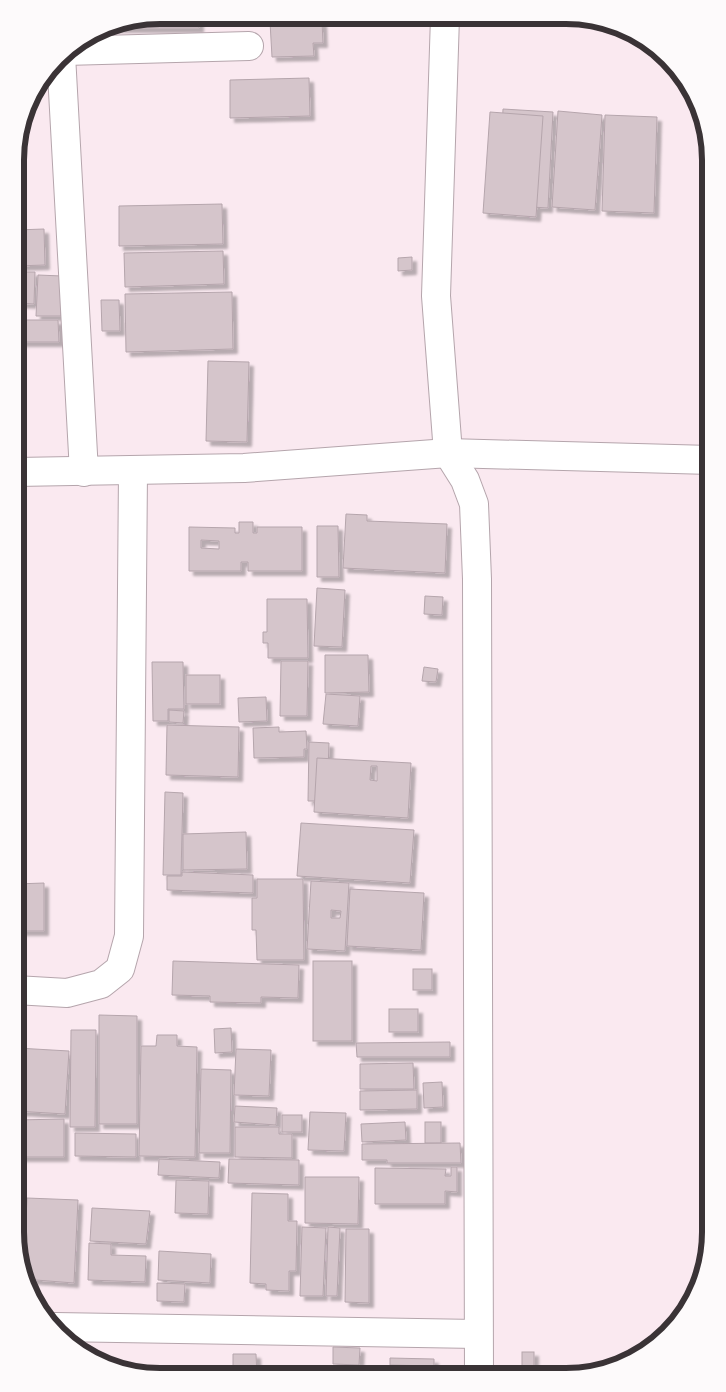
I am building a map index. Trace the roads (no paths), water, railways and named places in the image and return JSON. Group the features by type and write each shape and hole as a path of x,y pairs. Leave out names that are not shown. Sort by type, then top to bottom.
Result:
{"street":[{"path":"445,24 436,296 448,453 465,480 474,504 477,579 478,1368"},
{"path":"81,50 249,46"},
{"path":"62,65 84,472"},
{"path":"24,472 133,472 244,468 448,453 702,460"},
{"path":"24,991 66,993 101,984 120,968 129,936 133,472"},
{"path":"63,1328 477,1334"}]}
